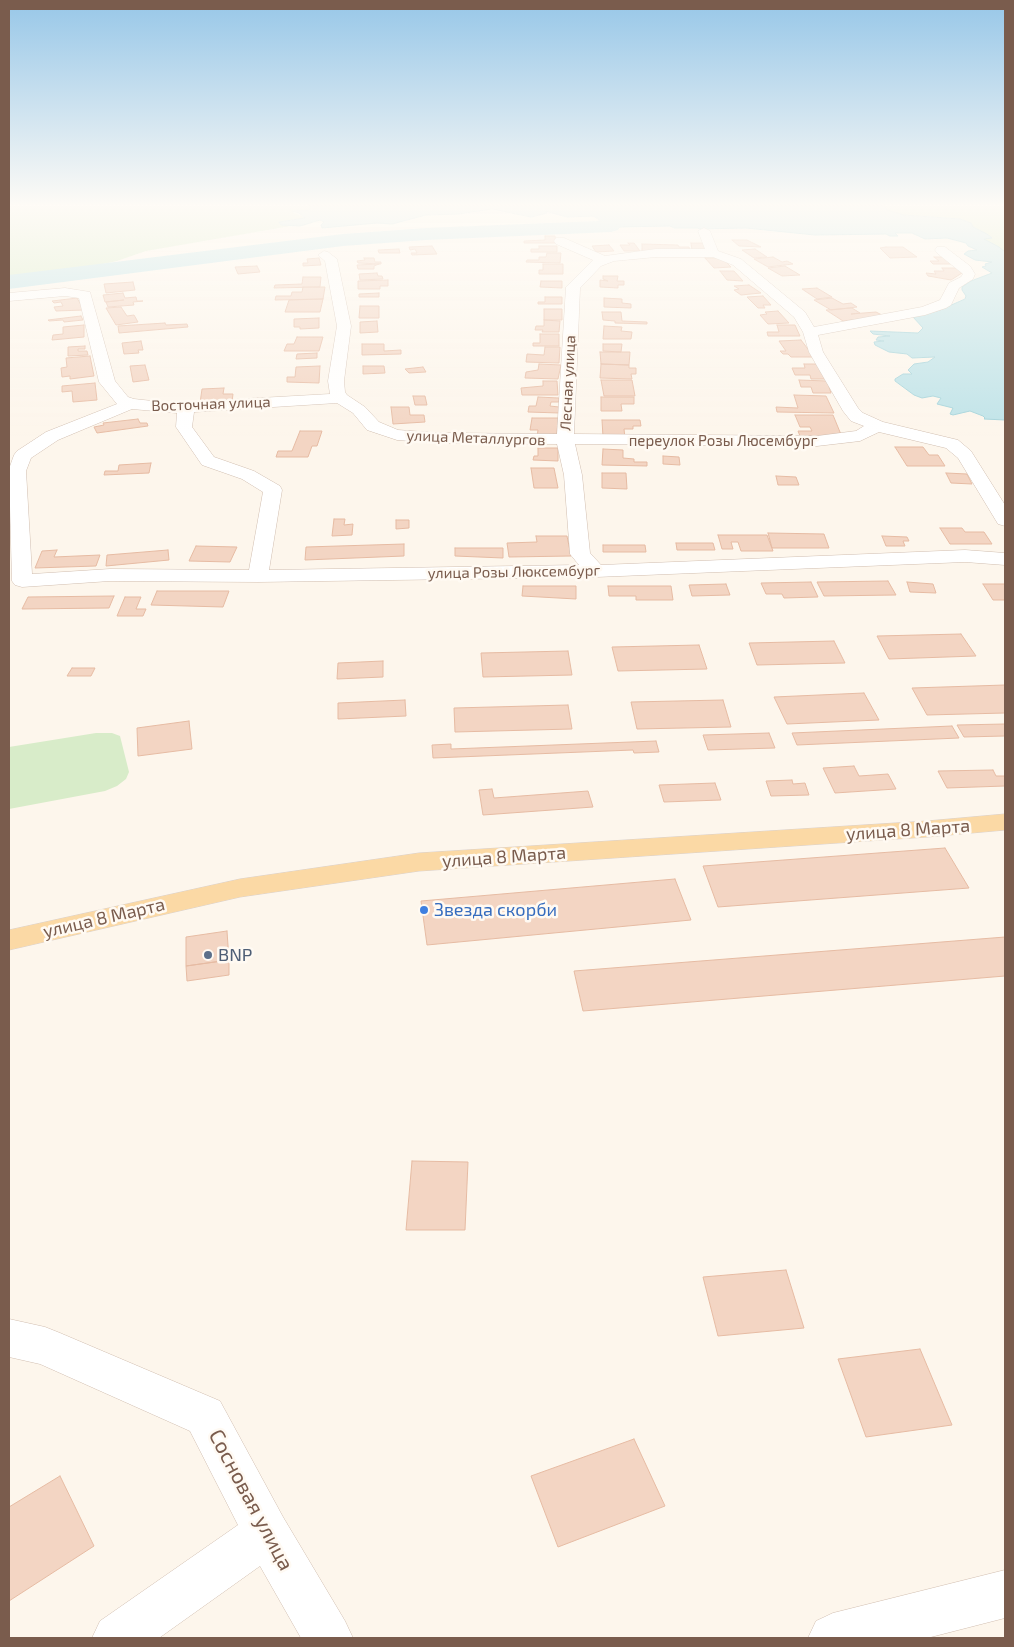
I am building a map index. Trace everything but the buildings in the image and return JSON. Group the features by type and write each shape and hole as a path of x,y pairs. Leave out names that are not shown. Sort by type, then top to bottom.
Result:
{"main road":[{"name":"улица 8 Марта","path":"9,940 88,920 240,888 419,862 927,829 1005,822"}],"street":[{"path":"336,283 344,326 336,382 336,392 340,398"},
{"name":"Лесная улица","path":"578,283 574,287 565,440 573,475 580,554 596,571"},
{"path":"763,283 804,320 816,352 850,411 857,417 877,426 952,444 965,455 1005,520"},
{"path":"810,332 925,311 946,302 954,286 959,283"},
{"name":"Восточная улица","path":"9,297 65,292 85,295 108,382 122,400 130,404 150,407 186,408 340,398"},
{"name":"улица Металлургов","path":"340,398 359,410 373,426 397,435 437,438 565,440"},
{"name":"улица Розы Люксембург","path":"130,404 52,436 23,455 17,471 22,581 110,575 258,576 596,571 965,556 1005,560"},
{"path":"186,408 184,426 208,461 248,475 273,490 258,576"},
{"name":"переулок Розы Люсембург","path":"565,440 835,440 860,436 877,426"},
{"name":"Сосновая улица","path":"9,1338 45,1346 205,1416 267,1533 328,1638"},
{"path":"117,1638 267,1533"},
{"path":"833,1638 1005,1594"}],"green space":[{"path":"96,733 112,733 120,736 129,772 126,779 117,786 105,791 9,809 9,747"}],"water":[{"path":"968,283 1005,283 1005,420 984,419 983,416 970,411 953,415 950,414 953,408 937,404 941,398 933,396 922,398 914,395 895,381 895,379 903,374 912,374 908,370 914,364 928,362 935,357 912,358 907,354 889,352 875,345 874,342 884,341 876,340 878,337 890,336 873,334 870,331 918,333 923,328 913,317 940,310 965,299 966,296 962,287"}],"place":[{"name":"Звезда скорби","path":"424,910"},
{"name":"BNP","path":"208,955"}]}
